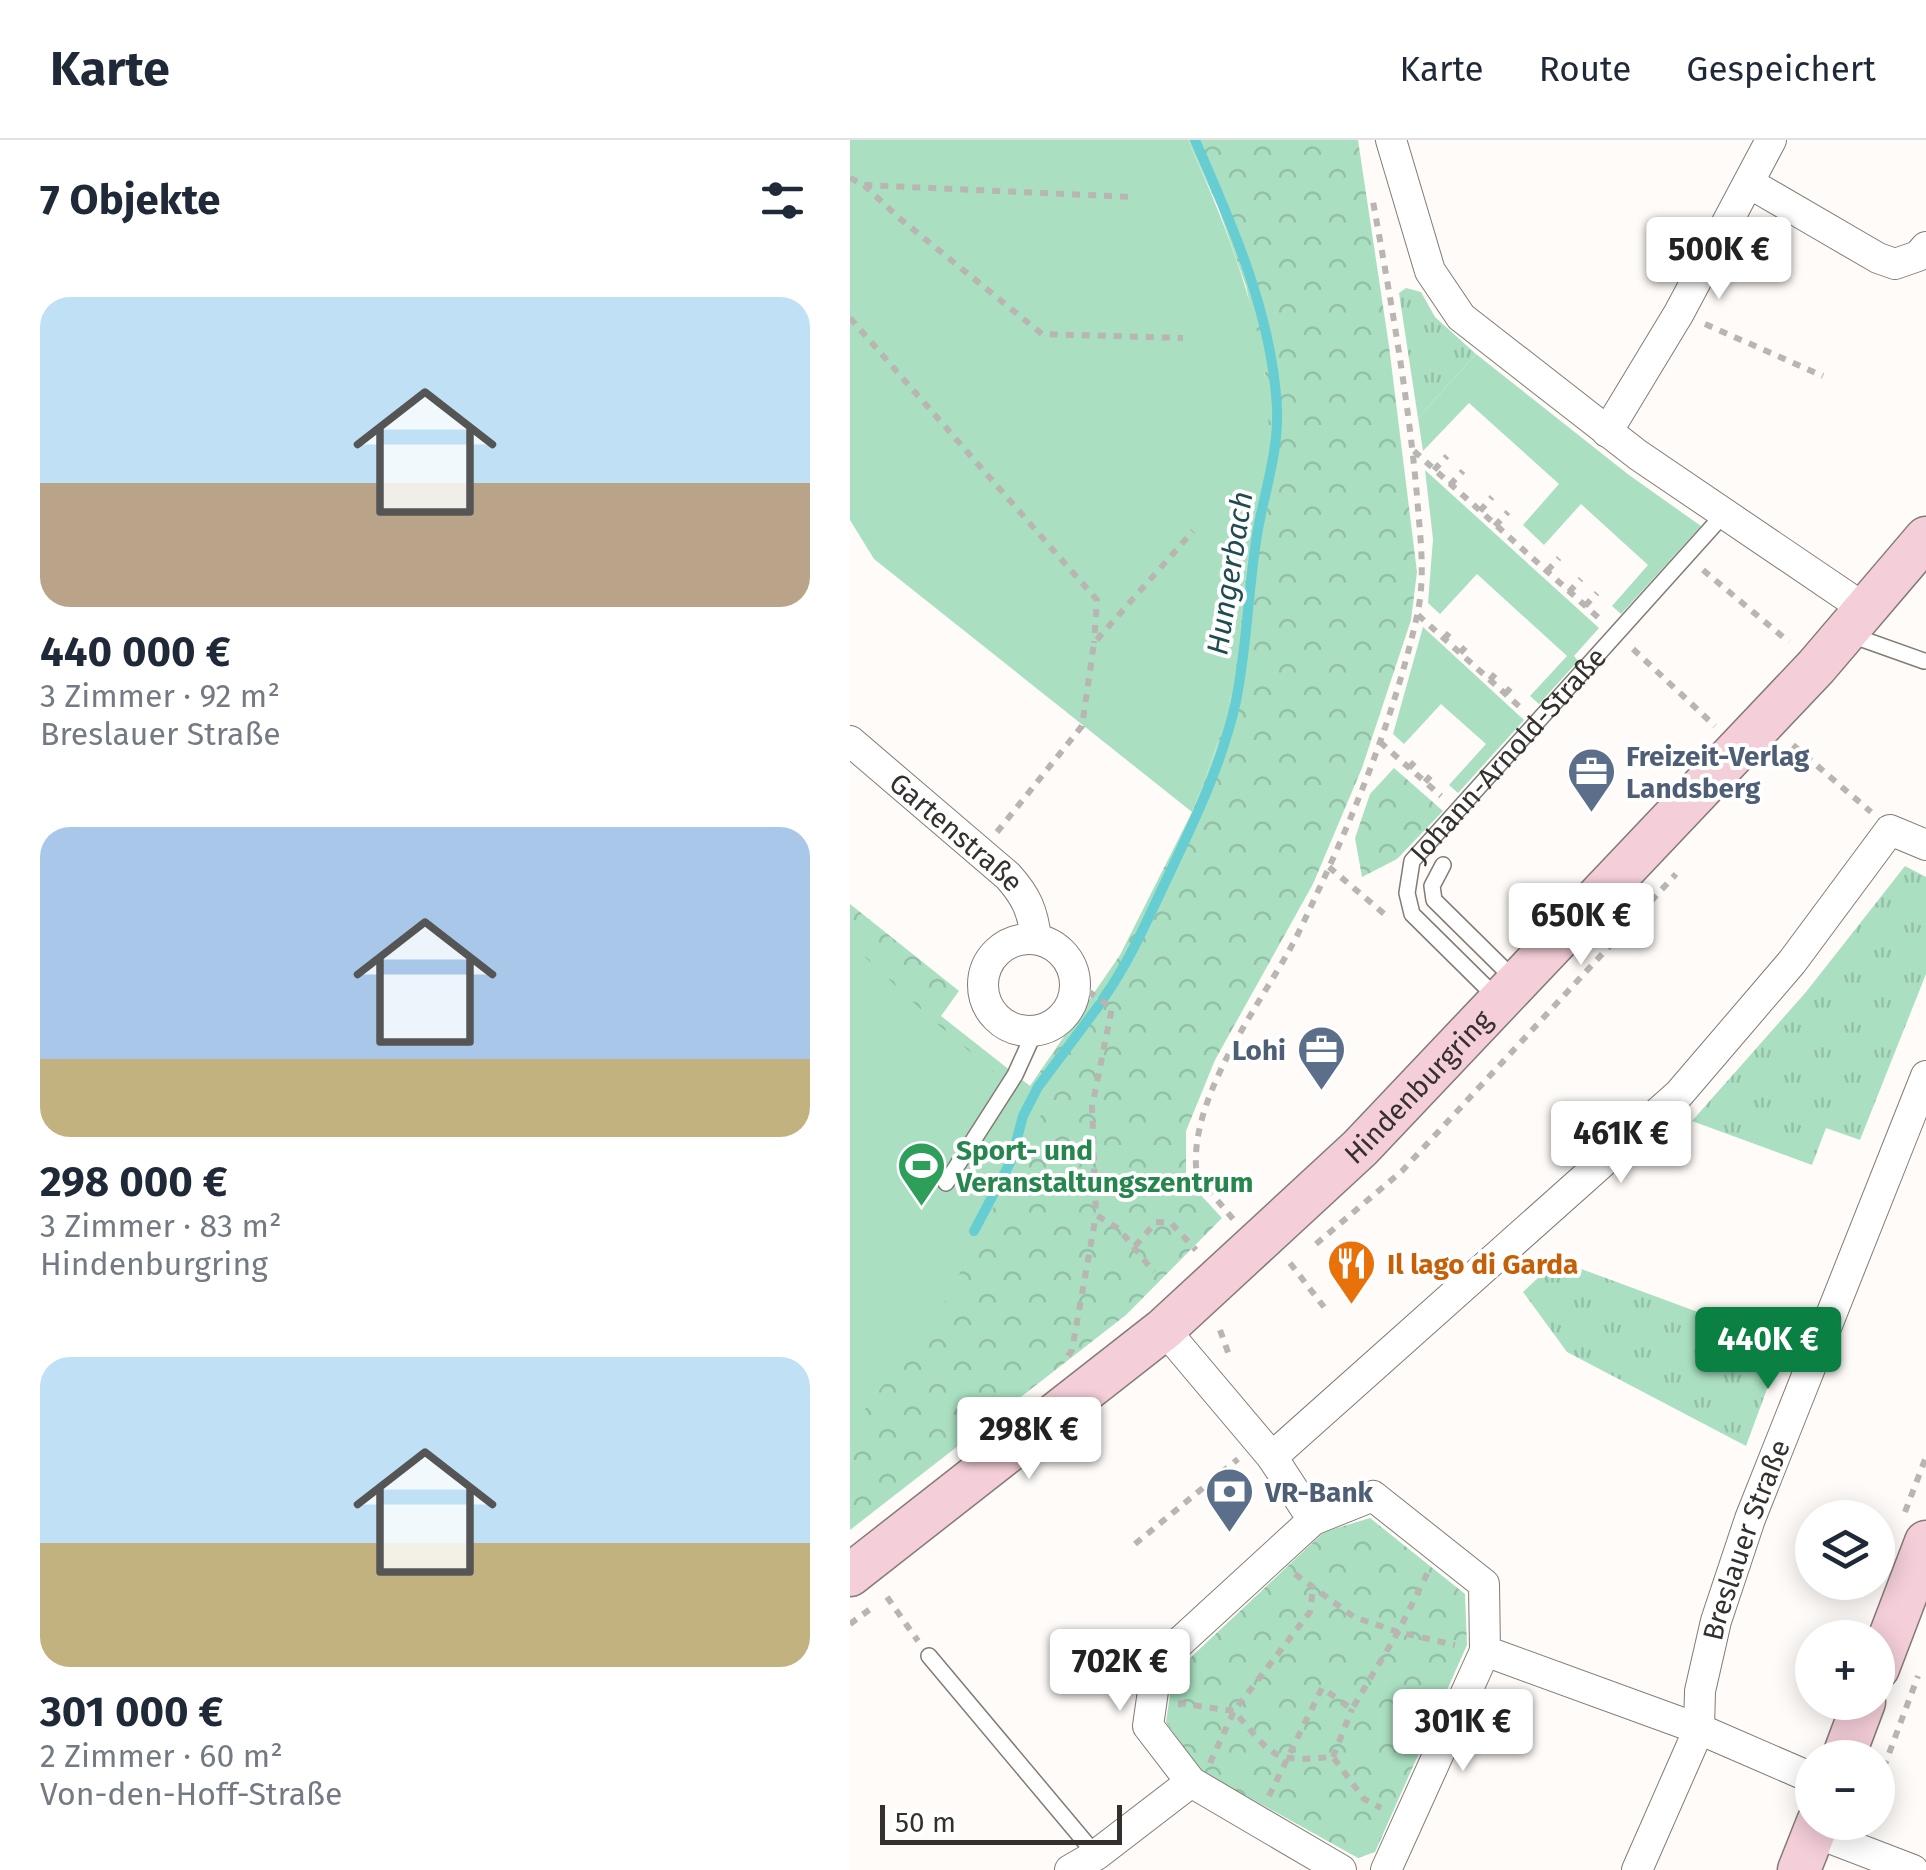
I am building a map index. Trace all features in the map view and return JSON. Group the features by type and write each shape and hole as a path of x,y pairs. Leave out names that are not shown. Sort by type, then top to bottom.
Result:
{"main road":[{"name":"Hindenburgring","path":"850,1575 1164,1328 1252,1229 1360,1148 1816,667 1926,538"},
{"path":"1895,1623 1926,1542"}],"street":[{"path":"1391,140 1430,271 1461,317 1607,432 1724,514 1854,620"},
{"path":"1607,432 1679,313 1771,140"},
{"path":"1749,184 1894,264 1918,256 1926,247"},
{"name":"Gartenstraße","path":"850,740 1023,892 1032,909 1036,939"},
{"path":"1265,1449 1679,1094 1792,962 1890,830 1926,846"},
{"path":"1020,939 1051,944 1072,967 1075,982 1069,1009 1048,1027 1035,1031 1004,1024 992,1013 982,984 985,968 1006,944 1020,939"},
{"name":"Breslauer Straße","path":"1637,1870 1698,1729 1700,1691 1716,1621 1750,1518 1926,1076"},
{"path":"1164,1328 1265,1449 1313,1520"},
{"path":"1341,1870 1195,1784 1148,1726 1157,1662 1313,1520 1373,1496 1484,1584 1485,1651 1386,1870"},
{"path":"1485,1651 1698,1729 1795,1771"},
{"path":"1083,1862 1195,1784"},
{"path":"1811,1842 1913,1870"}],"lane":[{"name":"Johann-Arnold-Straße","path":"1509,992 1420,924 1408,904 1407,882 1412,861 1724,514"},
{"path":"1854,620 1924,661"},
{"path":"1443,864 1432,886 1434,900 1509,992"},
{"path":"946,1183 1015,1074 1035,1031"},
{"path":"929,1656 1083,1862"}],"path":[{"path":"1324,1307 1252,1229 1196,1176 1200,1130 1213,1086 1292,946 1330,866 1380,742 1418,615 1424,572 1413,451 1372,194 1391,140"},
{"path":"850,178 864,184 1133,197"},
{"path":"864,184 898,217 1042,334 1183,338"},
{"path":"1679,313 1823,376"},
{"path":"850,318 1097,600 1082,726 980,852"},
{"path":"1413,451 1720,730"},
{"path":"1434,470 1447,456"},
{"path":"1450,484 1463,470"},
{"path":"1480,511 1492,497"},
{"path":"1496,526 1508,512"},
{"path":"1094,643 1193,531"},
{"path":"1688,556 1816,667"},
{"path":"1546,572 1559,558"},
{"path":"1570,592 1581,579"},
{"path":"1586,606 1597,593"},
{"path":"1418,615 1536,722"},
{"path":"1444,639 1454,628"},
{"path":"1460,653 1470,642"},
{"path":"1490,680 1500,668"},
{"path":"1505,694 1515,683"},
{"path":"1380,742 1457,810"},
{"path":"1793,745 1890,830"},
{"path":"1409,768 1419,758"},
{"path":"1425,782 1434,772"},
{"path":"1062,1364 1072,1350 1096,1215 1092,1107 1112,1008 1075,982"},
{"path":"1096,1215 1119,1228 1154,1272"},
{"path":"1135,1246 1156,1222 1171,1223 1202,1257"},
{"path":"1220,1330 1232,1364"},
{"path":"1134,1544 1265,1449"},
{"path":"1334,1758 1352,1709 1398,1632 1440,1549"},
{"path":"1273,1556 1354,1617 1398,1632 1485,1651"},
{"path":"1195,1784 1234,1711 1310,1612 1313,1588"},
{"path":"886,1598 929,1656"},
{"path":"1894,1740 1919,1674"},
{"path":"1256,1820 1322,1688 1352,1709"},
{"path":"1152,1701 1234,1711 1269,1751 1288,1761 1334,1758"},
{"path":"1334,1758 1364,1798 1408,1822"}],"green space":[{"path":"850,140 1188,140 1249,300 1266,385 1269,427 1233,687 1192,812 874,559 850,520"},
{"path":"1188,140 1358,140 1417,572 1411,620 1362,768 1313,884 1215,1060 1186,1131 1186,1179 1222,1218 1126,1315 850,1530 850,904 959,991 941,1016 1030,1086 1120,955 1192,812 1230,700 1252,527 1266,472 1265,375 1246,286 1218,207"},
{"path":"1406,288 1421,292 1435,317 1476,354 1418,418 1399,293"},
{"path":"1476,354 1629,475 1701,526 1621,614 1612,606 1648,565 1581,504 1544,545 1523,525 1559,484 1469,403 1423,451 1418,418"},
{"path":"1425,470 1599,628 1574,656 1578,661 1539,704 1530,696 1567,656 1477,574 1440,614 1428,603 1433,539"},
{"path":"1423,627 1524,720 1458,793 1449,785 1486,744 1441,704 1404,744 1393,734"},
{"path":"1394,768 1443,811 1397,859 1362,877 1355,838 1370,794"},
{"path":"1905,866 1926,877 1926,974 1860,1140 1826,1128 1812,1165 1692,1121 1806,992"},
{"name":"Sport- und Veranstaltungszentrum","path":"850,943 929,1017 1042,1113 943,1306 850,1429"},
{"path":"1557,1260 1779,1342 1781,1351 1746,1446 1567,1352 1523,1292"},
{"path":"1370,1518 1465,1594 1467,1645 1375,1852 1358,1858 1198,1769 1166,1722 1173,1674 1324,1532"}],"waterway":[{"name":"Hungerbach","path":"1103,999 1129,958 1195,818 1223,748 1240,681 1257,535 1276,440 1274,373 1259,304 1195,140"},
{"name":"Hungerbach","path":"974,1231 1011,1161 1023,1116 1038,1087 1100,1004"}],"place":[{"name":"Freizeit-Verlag Landsberg","path":"1591,814"},
{"name":"Lohi","path":"1321,1092"},
{"name":"Sport- und Veranstaltungszentrum","path":"921,1208"},
{"name":"Il lago di Garda","path":"1352,1306"},
{"name":"VR-Bank","path":"1230,1534"}]}
